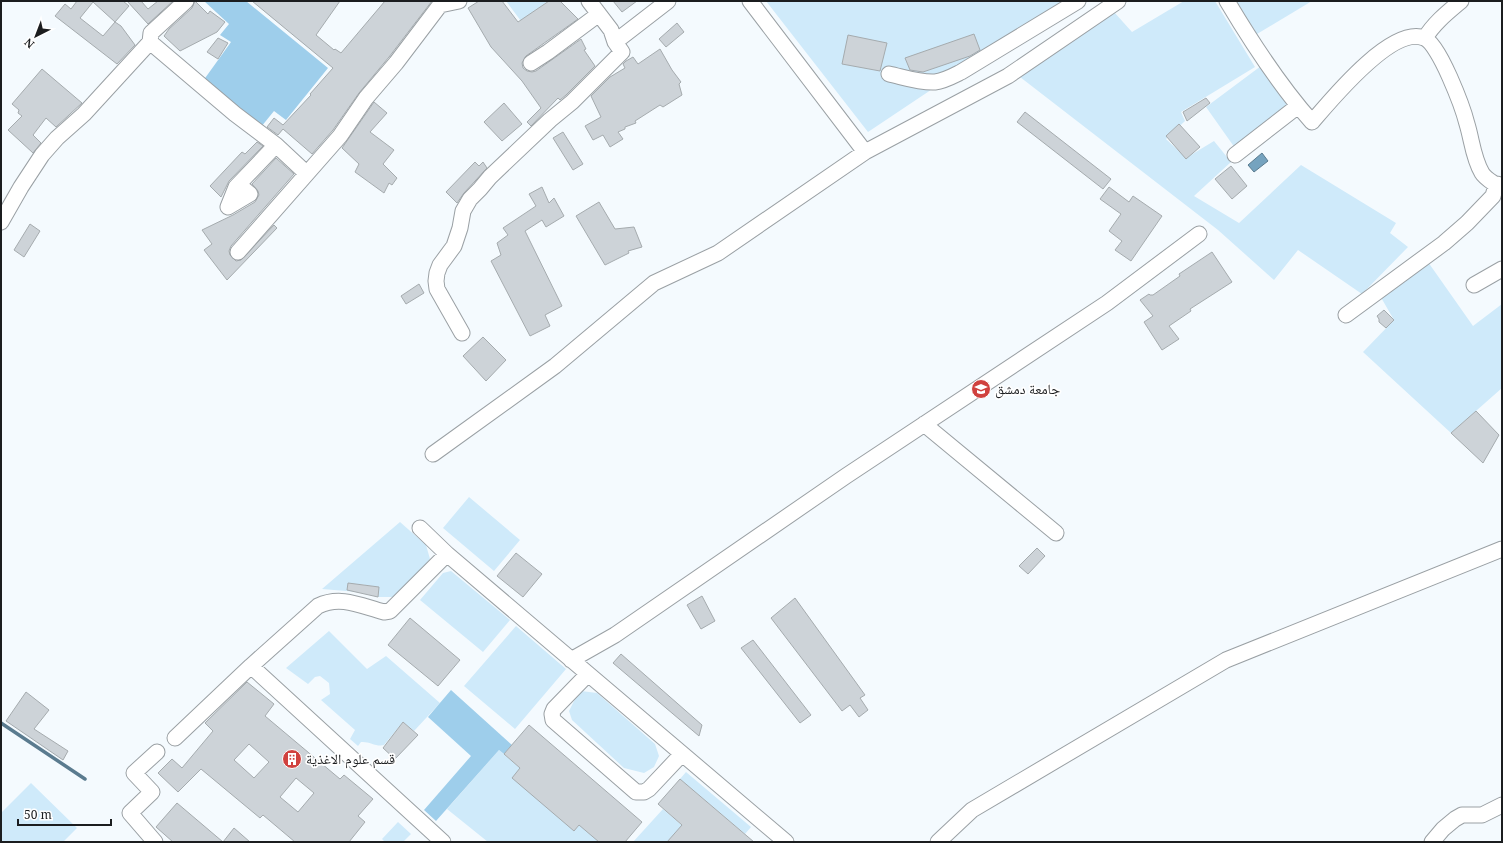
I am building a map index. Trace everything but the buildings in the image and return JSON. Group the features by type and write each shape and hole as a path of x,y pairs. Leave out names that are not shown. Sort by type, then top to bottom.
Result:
{"street":[{"path":"1,222 21,187 42,155 57,138 84,114 150,42 151,33 186,1"},
{"path":"238,252 340,136 366,98 396,63 440,5 460,1"},
{"path":"462,333 437,289 436,281 440,266 454,246 463,212 470,199 490,177 550,120 572,102 622,52 615,42 611,30 589,1"},
{"path":"615,42 668,1"},
{"path":"750,1 865,152"},
{"path":"888,74 927,82 936,82 944,79 961,72 1078,1"},
{"path":"434,454 555,366 654,283 718,253 865,152 1008,76 1118,1"},
{"path":"1227,1 1256,49 1298,106 1312,122 1340,89 1381,51 1397,41 1414,36 1425,38 1432,44 1438,54 1455,90 1463,110 1476,158 1483,174 1499,186 1493,196 1467,223 1444,243 1346,315"},
{"path":"1425,38 1441,18 1461,1"},
{"path":"531,63 599,14"},
{"path":"150,42 235,114 276,145 306,173"},
{"path":"1234,155 1298,106"},
{"path":"239,185 276,145"},
{"path":"572,660 615,635 833,484 1107,303 1199,234"},
{"path":"1474,285 1502,269"},
{"path":"924,424 1056,533"},
{"path":"420,528 447,554 786,842"},
{"path":"938,842 972,810 1226,660 1502,549"},
{"path":"175,738 251,666 318,606 328,601 342,600 384,612 390,611 447,554"},
{"path":"251,666 443,842"},
{"path":"588,674 554,709 552,714 553,720 636,792 644,792 649,789 682,754"},
{"path":"155,842 130,813 152,792 134,773 157,752"},
{"path":"1432,842 1443,829 1462,815 1482,815 1502,805"}],"shaded area":[{"path":"204,1 246,1 328,68 286,120 274,111 261,127 203,81 231,42 220,35 229,24"},
{"path":"506,1 548,1 521,21"},
{"path":"766,1 1064,1 868,132"},
{"path":"1184,1 1215,1 1255,67 1181,112 1185,121 1166,139 1186,158 1214,141 1231,162 1194,196 1239,223 1301,165 1396,223 1390,233 1408,247 1362,294 1298,250 1274,280 1218,230 1020,77 1114,12 1132,32"},
{"path":"1236,1 1312,1 1257,34"},
{"path":"1261,66 1292,106 1235,148 1206,107"},
{"path":"1262,153 1268,161 1254,172 1248,165"},
{"path":"1428,262 1473,326 1502,304 1502,388 1451,433 1363,352 1394,320 1379,294"},
{"path":"469,497 520,540 494,571 443,528"},
{"path":"400,522 426,545 430,559 399,596 378,597 378,587 359,584 358,592 322,589"},
{"path":"451,571 510,620 483,652 420,600 443,573"},
{"path":"516,626 566,669 515,729 464,686"},
{"path":"329,631 367,669 386,656 440,703 414,731 403,722 384,745 361,742 358,746 350,739 355,730 321,700 330,694 329,683 320,676 315,677 308,684 286,668"},
{"path":"451,690 512,745 504,754 499,750 436,821 424,810 471,756 428,717"},
{"path":"581,691 597,693 655,744 659,756 654,767 644,773 624,768 572,720 569,711"},
{"path":"499,750 520,768 574,831 582,822 584,829 599,842 488,842 447,809"},
{"path":"686,772 751,827 745,834 680,779"},
{"path":"31,783 77,828 63,842 1,842 1,813"},
{"path":"663,809 701,842 633,842"},
{"path":"398,822 411,834 403,842 385,842 382,839"}],"waterway":[{"path":"1,723 85,779"}],"place":[{"name":"جامعة دمشق","path":"981,389"},
{"name":"قسم علوم الاغذية","path":"292,759"}]}
